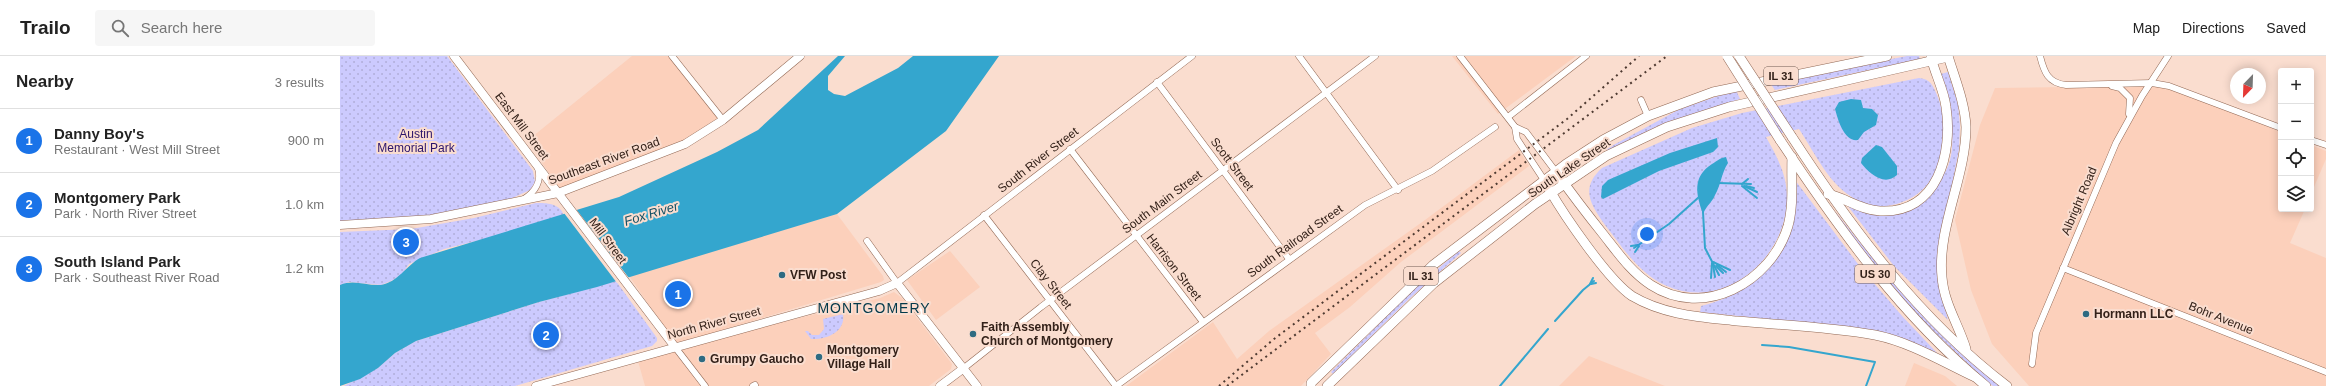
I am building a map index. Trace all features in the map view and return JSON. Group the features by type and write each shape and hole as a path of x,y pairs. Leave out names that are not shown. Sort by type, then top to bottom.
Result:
{"main road":[{"name":"US 30","path":"1726,56 1780,140 1844,233 1871,269 1907,310 1986,386"},
{"name":"US 30","path":"1739,56 1828,194 1899,283 1967,351 2007,386"},
{"name":"South Lake Street","path":"1311,386 1311,383 1410,286 1455,248 1544,180 1603,140 1648,116 1725,88 1887,56"},
{"name":"South Lake Street","path":"1327,386 1434,283 1564,183 1585,168 1626,145 1693,118 1781,93 1949,56"},
{"path":"1949,56 1963,104 1965,132 1942,255 1942,277 1948,308 1963,337 1967,351"},
{"path":"1828,194 1844,197 1865,209 1888,211 1909,205 1930,189 1942,167 1948,130 1946,105 1931,59"},
{"path":"1556,172 1638,276 1667,294 1698,298 1725,293 1747,283 1763,270 1778,250 1788,227 1791,209 1792,157"},
{"path":"1544,180 1551,193 1580,235 1613,277 1631,295 1646,304 1660,310 1702,317 1876,336 1909,346 1975,377"}],"street":[{"name":"East Mill Street","path":"454,56 570,210"},
{"path":"672,56 724,120"},
{"name":"Southeast River Road","path":"340,225 431,220 558,193 685,144 724,120 800,56"},
{"name":"South River Street","path":"897,283 1192,56"},
{"path":"1299,56 1398,190"},
{"name":"South Main Street","path":"964,368 1050,301 1375,56"},
{"path":"1460,56 1515,127 1517,139 1544,180"},
{"path":"1508,117 1586,56"},
{"path":"2040,56 2045,73 2048,78 2056,83 2152,83 2169,86 2198,95 2278,127"},
{"name":"Albright Road","path":"2032,364 2036,333 2116,143 2128,120 2168,56"},
{"name":"Scott Street","path":"1157,82 1289,259"},
{"path":"2107,84 2120,88 2130,98 2131,107 2128,120"},
{"path":"1641,100 1648,116"},
{"name":"South Railroad Street","path":"1116,386 1365,205 1398,190 1432,171 1495,127"},
{"path":"1515,127 1526,132 1556,172"},
{"path":"2314,141 2326,145"},
{"name":"Harrison Street","path":"1070,149 1203,322"},
{"path":"521,201 536,188 540,176 537,165"},
{"name":"Mill Street","path":"570,210 675,347"},
{"name":"Clay Street","path":"984,215 1116,386"},
{"path":"867,241 897,283 977,386"},
{"name":"Bohr Avenue","path":"2063,268 2326,372"},
{"name":"North River Street","path":"536,386 879,291 897,283"},
{"path":"675,347 705,386"},
{"path":"940,386 964,368"}],"shaded area":[{"path":"632,56 669,56 719,119 681,143 560,189 527,141"},
{"path":"1452,56 1576,56 1498,114"},
{"path":"2169,87 2278,131 2278,212 2304,212 2290,243 2326,258 2326,386 2029,386 1992,344 1971,290 1955,220 1980,125 1995,88"},
{"path":"2314,146 2326,151 2326,159 2314,187"},
{"path":"1519,150 1529,166 1401,262 1350,307 1315,333 1331,354 1301,386 1126,386 1213,322 1237,359 1269,331 1425,220"},
{"path":"837,214 883,276 884,280 676,344 629,276"},
{"path":"950,251 980,287 936,320 907,280"},
{"path":"894,292 902,298 952,364 951,369 929,386 707,386 678,348 880,298"},
{"path":"675,349 703,386 645,386 638,361"},
{"path":"1589,356 1665,386 1559,386"},
{"path":"1914,363 1945,376 1957,386 1905,386"}],"green space":[{"name":"Austin Memorial Park","path":"340,56 447,56 533,171 535,182 530,190 506,201 430,216 340,222"},
{"path":"1907,56 1919,56 1920,59 1775,90 1770,83"},
{"path":"1948,72 1958,104 1960,126 1959,149 1938,259 1940,289 1948,320 1894,266 1847,205 1870,214 1882,216 1894,214 1941,178 1947,168 1951,156 1952,142 1950,112 1941,74"},
{"path":"1919,78 1929,81 1937,95 1941,105 1944,128 1944,139 1939,161 1935,172 1926,186 1913,197 1898,204 1874,206 1851,197 1832,180 1799,129 1766,137 1783,173 1787,189 1784,220 1776,240 1764,259 1749,274 1730,285 1710,292 1689,292 1667,286 1657,281 1632,260 1605,225 1592,203 1589,189 1591,182 1602,168 1692,128 1742,113"},
{"path":"1736,90 1740,99 1662,124 1607,151 1606,149 1680,109"},
{"path":"1795,180 1861,268 1903,317 1940,356 1927,350 1796,322 1700,312 1701,306 1724,299 1743,289 1760,277 1774,262 1784,245 1791,226 1795,204"},
{"path":"536,203 552,204 559,208 564,215 500,235 444,249 409,264 402,274 381,285 349,282 340,285 340,232 411,229 474,218"},
{"path":"1835,211 1892,281 1933,325 2000,386 1993,386 1986,381 1901,298 1852,237"},
{"path":"1459,251 1461,253 1409,299 1333,374 1331,372 1415,288"},
{"path":"616,281 657,338 657,341 652,346 515,386 344,386 378,368 395,353 416,341 539,302"},
{"path":"843,314 841,326 834,334 823,338 811,339 805,331 808,331 812,335 819,335 824,329 823,319"}],"water":[{"name":"Fox River","path":"838,56 845,56 828,76 828,90 834,94 845,96 898,68 913,56 999,56 946,131 837,214 597,287 539,302 416,341 395,353 378,368 360,379 340,386 340,285 345,283 381,285 387,283 392,281 420,258 619,197 717,152 758,130"},
{"path":"1851,99 1861,100 1863,108 1872,109 1878,115 1876,125 1864,132 1858,140 1853,140 1845,134 1835,109 1839,102"},
{"path":"1717,138 1718,147 1713,152 1659,171 1603,199 1601,197 1602,186 1608,180 1670,153"},
{"path":"1876,145 1882,147 1897,166 1897,175 1887,180 1872,174 1861,163 1862,158"},
{"path":"1726,157 1728,163 1719,187 1703,214 1697,193 1697,186 1701,174 1712,164"}],"pier":[{"path":"576,209 629,278 617,283 564,213"}],"waterway":[{"path":"1742,184 1748,179"},
{"path":"1718,183 1751,184"},
{"path":"1742,186 1757,198"},
{"path":"1744,186 1757,192"},
{"path":"1746,186 1754,188"},
{"path":"1634,248 1669,224 1699,197"},
{"path":"1703,212 1705,248 1719,275"},
{"path":"1631,246 1638,245"},
{"path":"1635,252 1639,246"},
{"path":"1713,262 1730,270"},
{"path":"1711,278 1712,263"},
{"path":"1713,265 1715,277"},
{"path":"1717,265 1726,272"},
{"path":"1716,266 1723,273"},
{"path":"1590,284 1593,278"},
{"path":"1555,321 1583,290 1594,281"},
{"path":"1591,284 1596,283"},
{"path":"1500,386 1548,329"},
{"path":"1762,345 1789,347 1875,362 1866,386"}],"railway":[{"path":"1219,386 1274,339 1567,119 1639,56"},
{"path":"1227,386 1667,56"}],"place":[{"name":"South Island Park","path":"406,242"},
{"name":"VFW Post","path":"782,275"},
{"name":"Danny Boy's","path":"678,294"},
{"name":"Hormann LLC","path":"2086,314"},
{"name":"Faith Assembly Church of Montgomery","path":"973,334"},
{"name":"Montgomery Park","path":"546,335"},
{"name":"Montgomery Village Hall","path":"819,357"},
{"name":"Grumpy Gaucho","path":"702,359"}],"district":[{"name":"MONTGOMERY","path":"874,308"}]}
